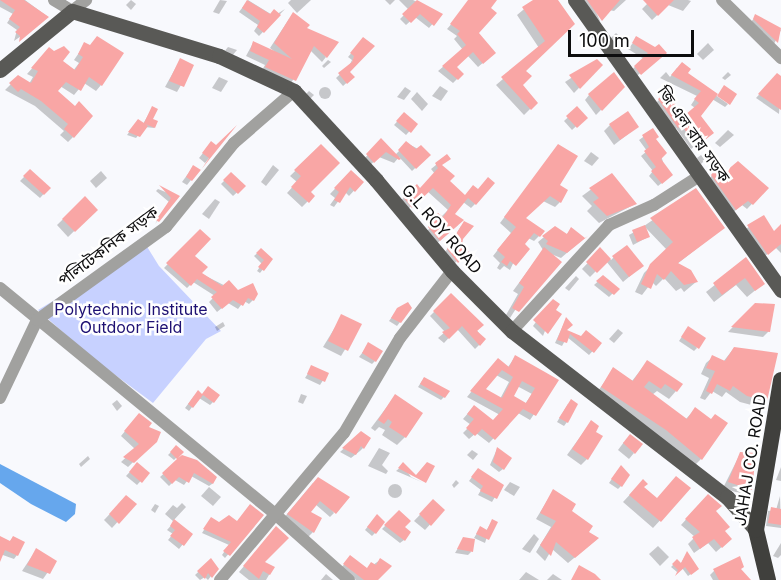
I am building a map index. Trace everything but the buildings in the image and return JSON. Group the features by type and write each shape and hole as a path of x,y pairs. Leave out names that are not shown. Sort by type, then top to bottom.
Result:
{"highway":[{"name":"JAHAJ CO. ROAD","path":"768,580 756,530 778,421 781,380"}],"main road":[{"name":"জি এল রায় সড়ক","path":"575,0 781,290"},
{"path":"0,70 72,11"},
{"name":"G.L ROY ROAD","path":"72,11 219,56 294,92 376,180 452,271 512,331 727,497 756,530"}],"street":[{"path":"54,0 72,11 86,0"},
{"path":"722,0 781,58"},
{"name":"পলিটেকনিক সড়ক","path":"37,320 166,227 234,143 294,92"},
{"path":"512,331 609,225 654,205 701,175"},
{"path":"220,580 344,434 400,338 452,271"},
{"path":"0,288 275,514 349,580"},
{"path":"0,398 37,320"}],"green space":[{"name":"Polytechnic Institute Outdoor Field","path":"146,245 159,266 221,331 206,339 153,403 91,357 38,310"}],"water":[{"path":"0,464 76,504 75,514 66,522 31,504 0,483"}]}
